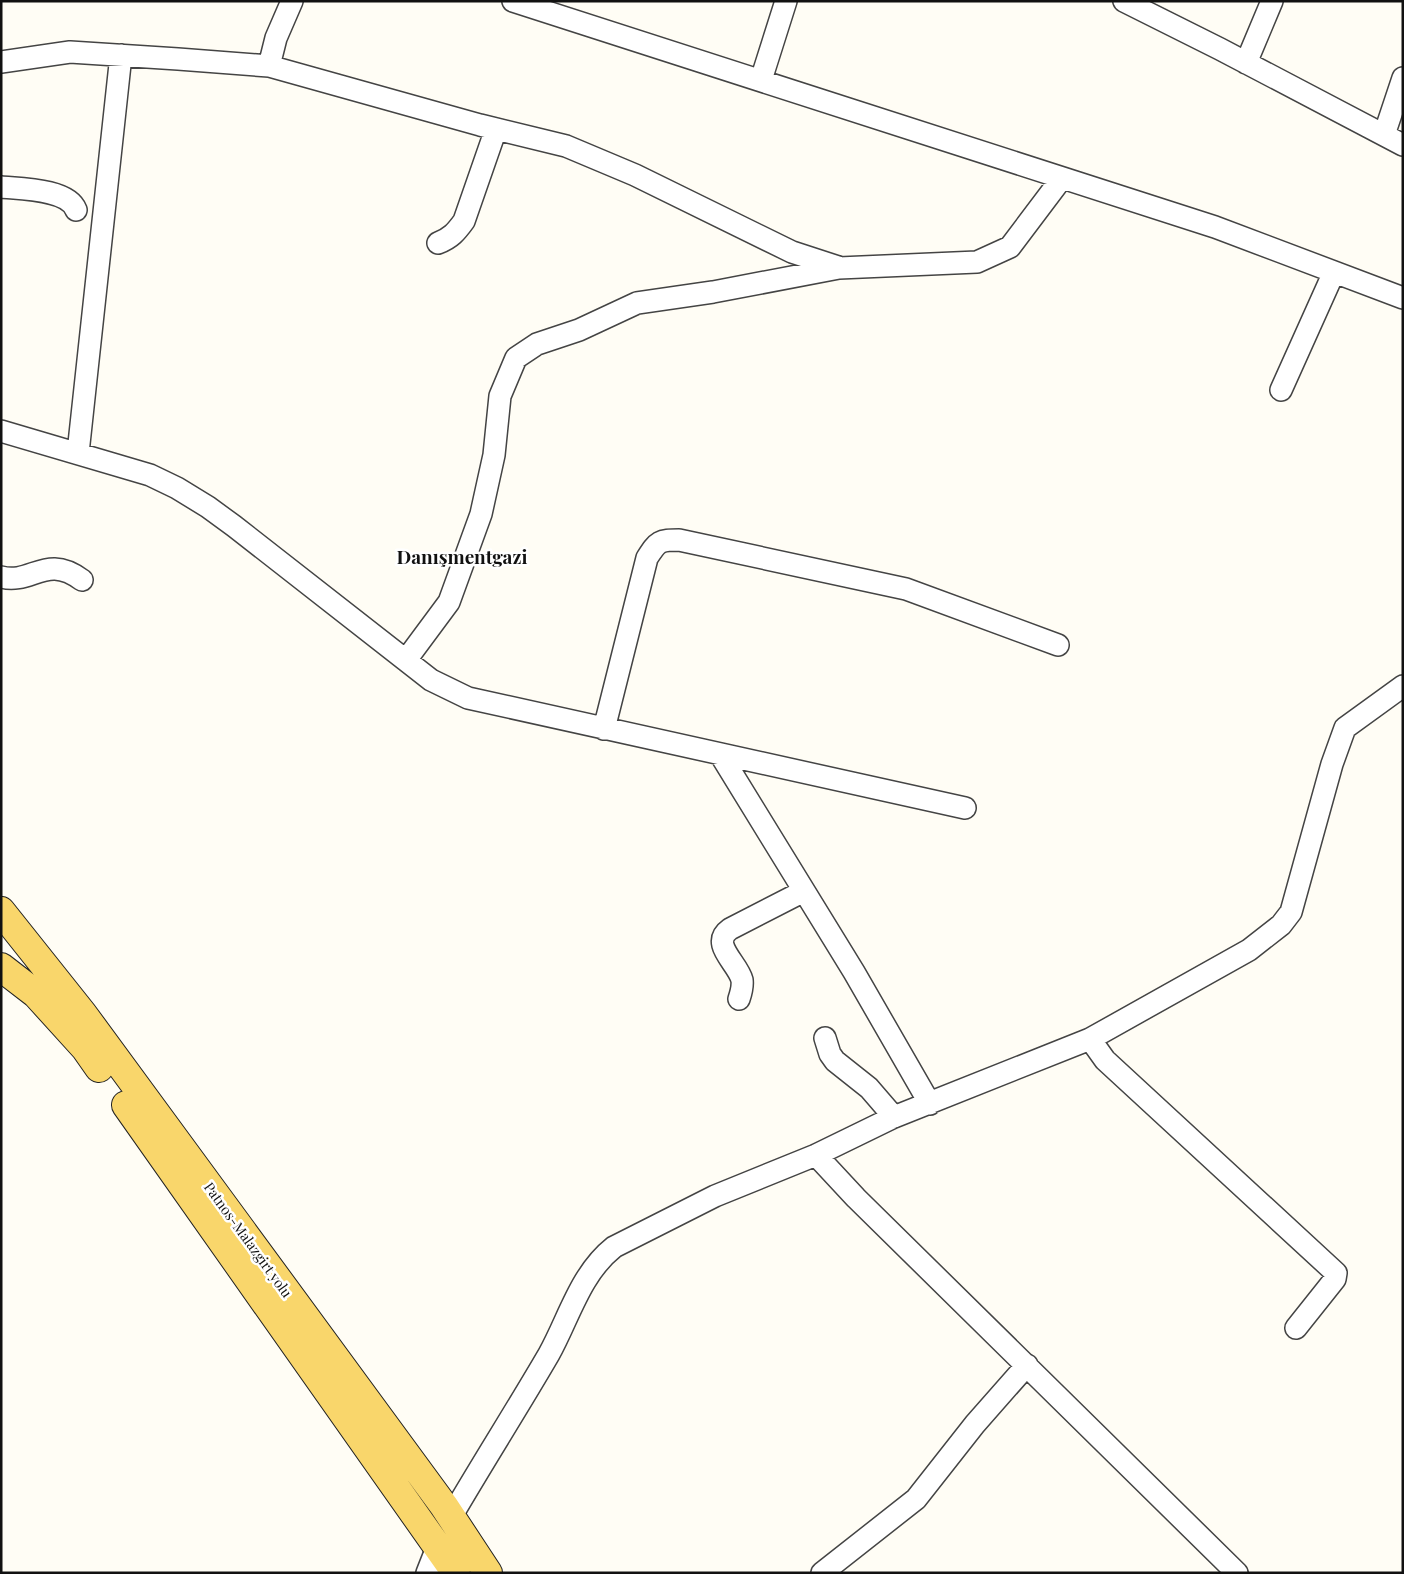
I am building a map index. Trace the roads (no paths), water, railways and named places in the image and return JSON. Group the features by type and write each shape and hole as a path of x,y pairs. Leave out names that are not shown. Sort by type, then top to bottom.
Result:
{"main road":[{"name":"Patnos-Malazgirt yolu","path":"1,911 89,1022 451,1517 488,1573"},
{"path":"1,967 36,994 86,1048 456,1573"}],"street":[{"path":"269,66 276,38 292,1"},
{"path":"513,1 1215,227 1403,298"},
{"path":"761,80 786,1"},
{"path":"1124,1 1394,140 1403,78"},
{"path":"1246,63 1272,1"},
{"path":"1,62 70,52 269,66 496,129 566,146 635,176 792,252 839,268"},
{"path":"78,453 121,55"},
{"path":"438,243 449,239 464,221 496,129"},
{"path":"406,660 449,602 481,514 494,455 500,396 516,358 537,344 579,330 637,303 713,292 839,268 977,262 1010,247 1062,178"},
{"path":"1,186 53,193 74,204 76,210"},
{"path":"1281,390 1334,272"},
{"path":"1,431 150,475 177,488 208,507 431,680 468,698 965,808"},
{"path":"604,729 647,558 655,546 663,540 680,540 906,589 1058,645"},
{"path":"1,576 13,578 50,568 74,574 82,580"},
{"path":"451,1517 550,1352 583,1285 603,1256 614,1248 714,1196 816,1155 894,1117 1090,1039 1249,950 1281,925 1291,912 1332,764 1345,728 1403,686"},
{"path":"720,754 854,972 930,1104"},
{"path":"739,999 742,980 723,946 722,936 730,929 804,891"},
{"path":"825,1038 830,1054 835,1061 869,1088 894,1117"},
{"path":"1090,1039 1105,1060 1336,1273 1335,1279 1296,1328"},
{"path":"816,1155 856,1198 1237,1573"},
{"path":"822,1573 916,1498 975,1424 1027,1365"},
{"path":"427,1573 438,1545"}],"district":[{"name":"Danışmentgazi","path":"462,557"}]}
